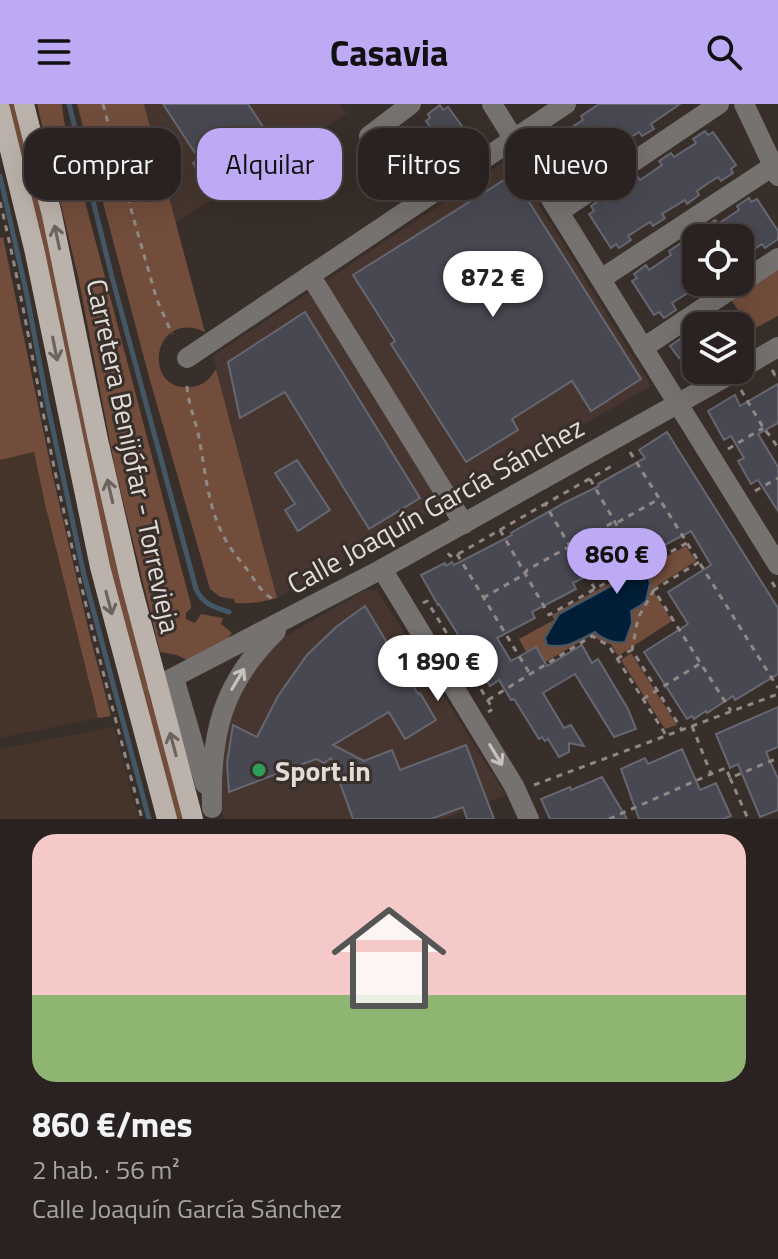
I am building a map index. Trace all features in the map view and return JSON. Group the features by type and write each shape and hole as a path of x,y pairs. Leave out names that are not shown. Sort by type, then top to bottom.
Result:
{"main road":[{"name":"Carretera Benijófar - Torrevieja","path":"24,104 52,215 125,559 166,682 193,819"},
{"name":"Carretera Benijófar - Torrevieja","path":"0,109 38,268 97,554 167,819"}],"street":[{"path":"380,128 411,104"},
{"path":"492,104 507,128"},
{"path":"530,128 566,104"},
{"path":"559,212 719,104"},
{"path":"601,279 775,172 744,104"},
{"path":"187,358 505,145"},
{"path":"552,200 678,404 774,572"},
{"path":"643,348 778,258"},
{"path":"310,275 464,524"},
{"name":"Calle Joaquín García Sánchez","path":"754,364 778,347"},
{"name":"Calle Joaquín García Sánchez","path":"166,682 382,569 719,384"},
{"path":"382,569 517,791 529,819"},
{"path":"214,813 212,757 225,704 253,656 290,617"},
{"path":"166,682 214,813"}],"path":[{"path":"103,104 157,300 172,334"},
{"path":"0,202 64,513 142,819"},
{"path":"768,366 775,375 778,373"},
{"path":"743,384 763,428 778,448"},
{"path":"187,386 206,480 222,533 234,555 258,586 276,600"},
{"path":"723,451 763,428"},
{"path":"771,437 778,433"},
{"path":"527,788 778,691 626,446"},
{"path":"445,548 450,556 500,530 612,466 607,457"},
{"path":"750,494 778,478"},
{"path":"590,479 641,568 687,543"},
{"path":"483,598 527,570 659,499"},
{"path":"545,504 595,589"},
{"path":"500,530 549,615 639,564"},
{"path":"456,553 530,674"},
{"path":"682,730 632,650 638,618 654,590 699,562"},
{"path":"774,572 778,592"},
{"path":"654,590 731,711"},
{"path":"417,606 427,601 493,709 484,715"},
{"path":"487,700 592,636 609,646 666,735"},
{"path":"617,659 632,650"},
{"path":"643,699 701,663"},
{"path":"692,726 711,774"},
{"path":"730,778 778,758"},
{"path":"609,819 726,768 746,819"}],"shaded area":[{"path":"7,104 16,104 24,138 24,181"},
{"path":"37,104 62,104 66,128 43,128"},
{"path":"77,104 144,104 150,128 83,128"},
{"path":"144,104 340,104 346,114 324,128 197,128 197,200 211,200 175,223 169,200 181,200 181,128 150,128"},
{"path":"505,161 505,200 536,200 651,386 277,598 213,356 447,200 489,200 489,172"},
{"path":"28,200 39,200 184,819 176,819 110,571"},
{"path":"60,200 85,200 191,605 186,619 195,623 201,614 223,618 221,624 232,633 227,639 187,660 160,652 115,468 79,281"},
{"path":"102,200 170,200 205,332 187,327 173,331 164,340 159,352 159,366 165,377 175,385 191,387 206,381 216,369 277,598 235,603 234,599 220,597 210,589"},
{"path":"3,237 53,477 111,716 98,718 34,452 0,460 0,238"},
{"path":"778,265 778,316 754,329 754,312 739,312 729,297 754,296 754,281"},
{"path":"34,452 98,718 0,738 0,460"},
{"path":"686,546 696,561 652,589 672,621 618,656 611,644 592,635 535,668 519,639 554,620 552,615 639,567 641,570"},
{"path":"365,590 377,590 506,795 443,819 224,819 218,800 216,770 236,692 279,640"},
{"path":"631,653 677,725 665,729 621,660"},
{"path":"114,727 139,819 0,819 0,749"}],"water":[{"path":"637,572 647,574 650,583 646,601 631,611 632,623 625,642 609,640 595,632 566,645 547,645 545,638 559,614"}],"building":[{"path":"163,104 248,104 264,128 197,128 197,156"},
{"path":"599,104 680,104 651,124 654,129 642,136 639,132 636,134 636,128 570,128 583,120 581,116"},
{"path":"440,105 443,110 448,107 463,128 431,128 426,121 430,118 428,114"},
{"path":"705,131 708,135 713,132 736,165 731,169 733,173 721,181 718,177 697,191 699,195 687,204 685,200 662,214 665,218 653,226 650,222 628,236 631,240 619,248 616,244 611,248 589,214 594,211 591,206 600,200 636,200 636,177 640,180 662,165 659,161 671,153 674,157 696,143 693,139"},
{"path":"505,179 505,200 528,200 641,379 591,411 572,381 512,419 518,430 466,462 391,344 395,341 353,275 472,200 489,200 489,189"},
{"path":"749,198 751,202 757,199 778,231 778,239 765,248 762,244 754,249 754,224 718,224 739,210 737,206"},
{"path":"682,244 683,296 672,303 676,310 664,318 659,312 654,315 632,281 637,278 634,274 646,265 649,270 671,255 669,251"},
{"path":"305,312 420,498 369,529 285,392 240,418 228,362"},
{"path":"682,338 682,356 679,358 670,346"},
{"path":"778,384 778,423 758,434 778,467 778,511 758,480 751,484 738,461 744,458 731,436 724,440 708,411 735,395 740,406"},
{"path":"667,432 778,608 778,674 735,700 733,696 707,713 687,719 644,652 688,624 668,592 711,565 691,531 644,556 642,551 598,576 595,572 573,583 576,589 532,612 535,618 497,638 511,661 536,647 547,666 582,645 592,663 598,659 628,709 636,729 614,737 575,674 543,693 564,728 571,725 584,746 569,743 569,752 559,757 548,739 539,739 499,680 490,686 421,575 445,563 446,566 452,562 454,565 599,486 645,458 639,450"},
{"path":"297,460 330,510 298,531 285,510 295,504 275,473"},
{"path":"365,606 436,720 405,739 389,712 333,745 364,761 392,750 400,770 466,745 494,819 467,819 463,807 431,819 353,819 331,758 324,763 316,759 229,792 227,763 233,725 257,737 278,696 307,655 336,627"},
{"path":"778,707 778,747 766,752 778,779 778,810 760,817 738,764 730,768 716,734"},
{"path":"682,749 700,790 716,783 731,816 723,819 639,819 621,769 645,758 648,764"},
{"path":"602,777 627,819 550,819 541,799"}],"waterway":[{"path":"69,104 196,589 209,604 229,612"},
{"path":"0,176 84,575 149,819"}],"place":[{"name":"Sport.in","path":"259,770"}]}
